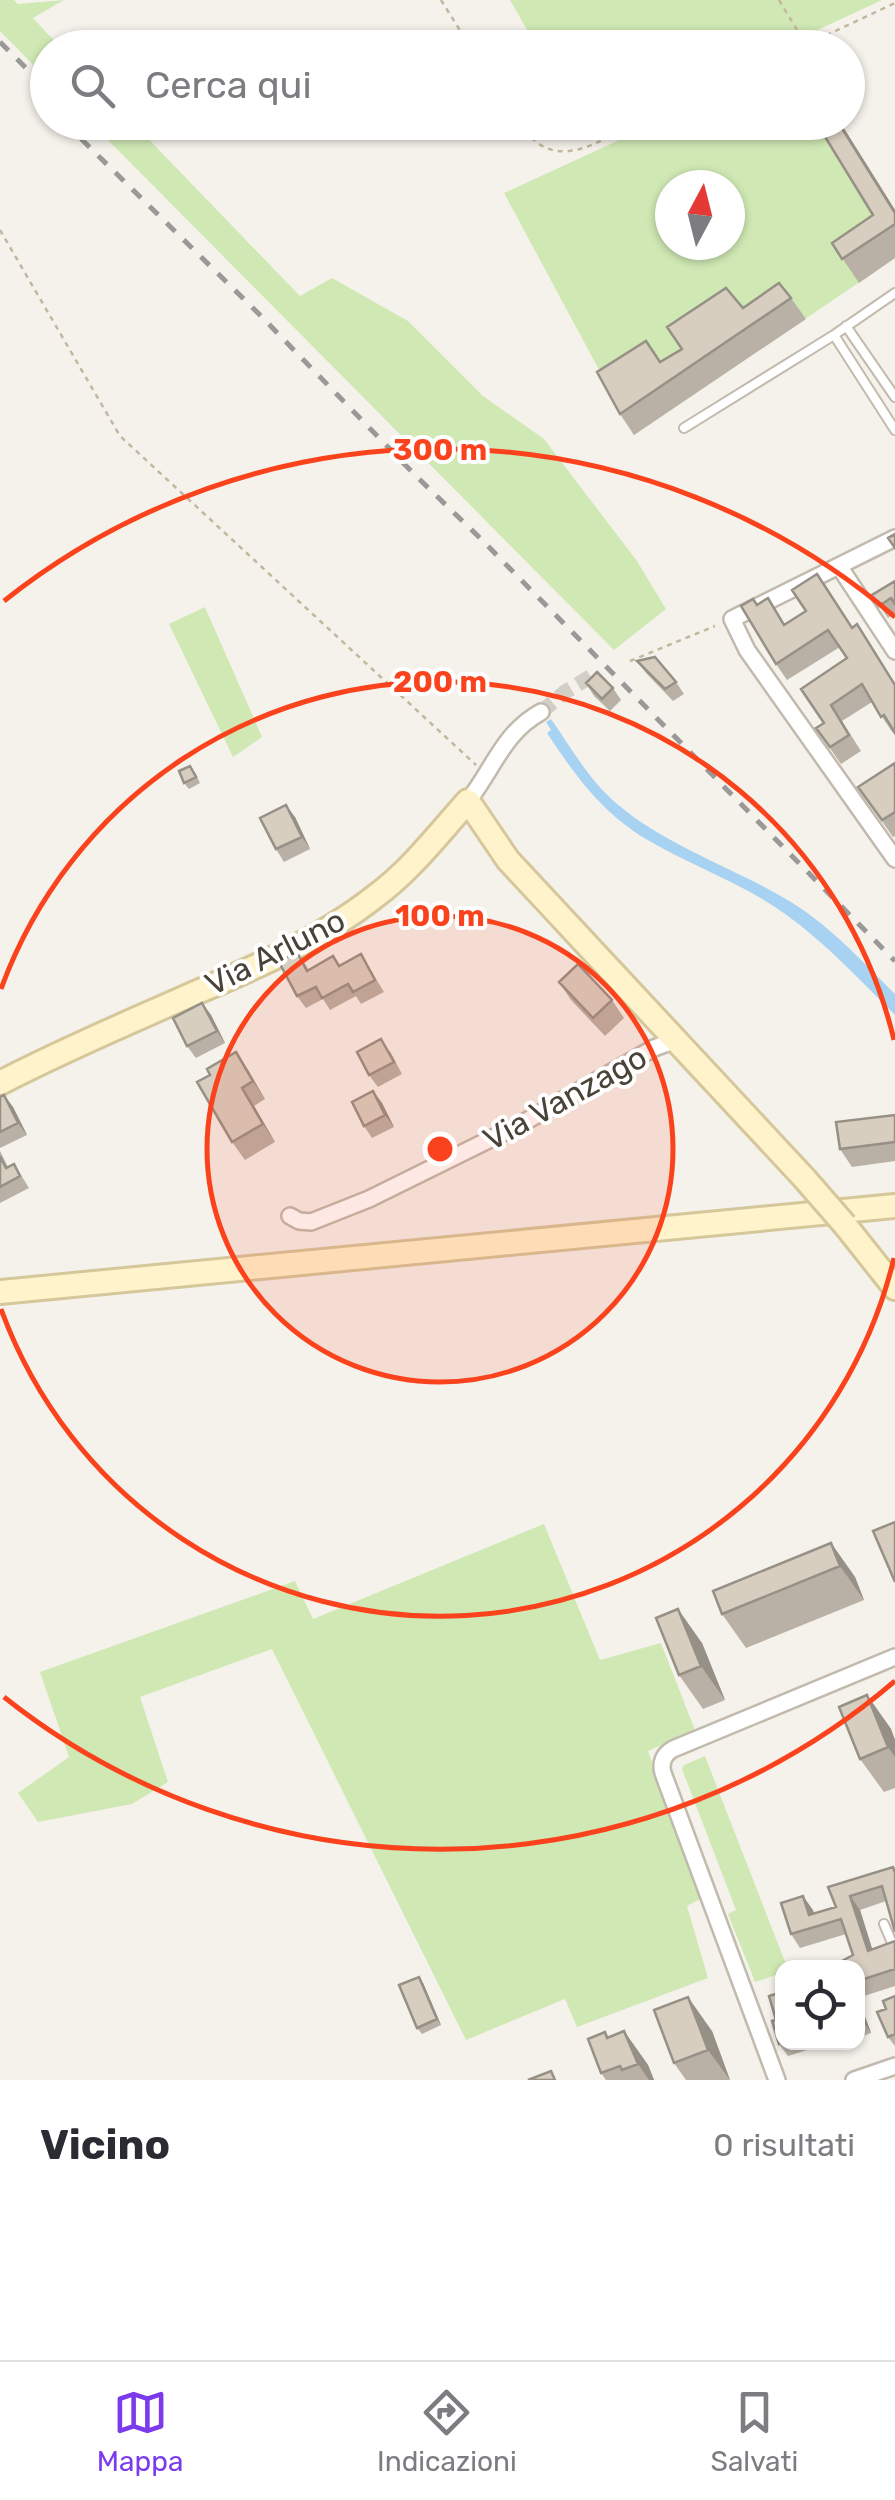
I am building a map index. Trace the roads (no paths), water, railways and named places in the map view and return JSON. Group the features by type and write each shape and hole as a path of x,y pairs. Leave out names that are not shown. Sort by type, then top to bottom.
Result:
{"street":[{"path":"895,538 732,619 747,650 895,859"},
{"path":"839,566 895,651"},
{"name":"Via Arluno","path":"0,1084 84,1042 266,963 382,892 468,801 522,722 541,712"},
{"name":"Via Vanzago","path":"468,801 508,860 805,1179 895,1288"},
{"name":"Via Vanzago","path":"290,1216 299,1221 320,1220 370,1199 521,1124 654,1048 676,1040"},
{"path":"0,1292 895,1206"},
{"path":"777,2080 662,1772 662,1761 673,1749 895,1658"},
{"path":"854,2080 895,2066"}],"lane":[{"path":"684,428 895,293"},
{"path":"846,326 895,397"},
{"path":"834,335 895,430"},
{"path":"884,1924 895,1950"}],"water":[{"path":"551,719 589,774 617,804 658,833 770,890 819,922 895,994 895,1015 792,919 743,888 646,839 602,805 547,733 551,730 546,722"}],"tunnel":[{"path":"541,712 595,674"}],"railway":[{"path":"0,42 30,72"},
{"path":"82,140 260,315 895,961"}]}
